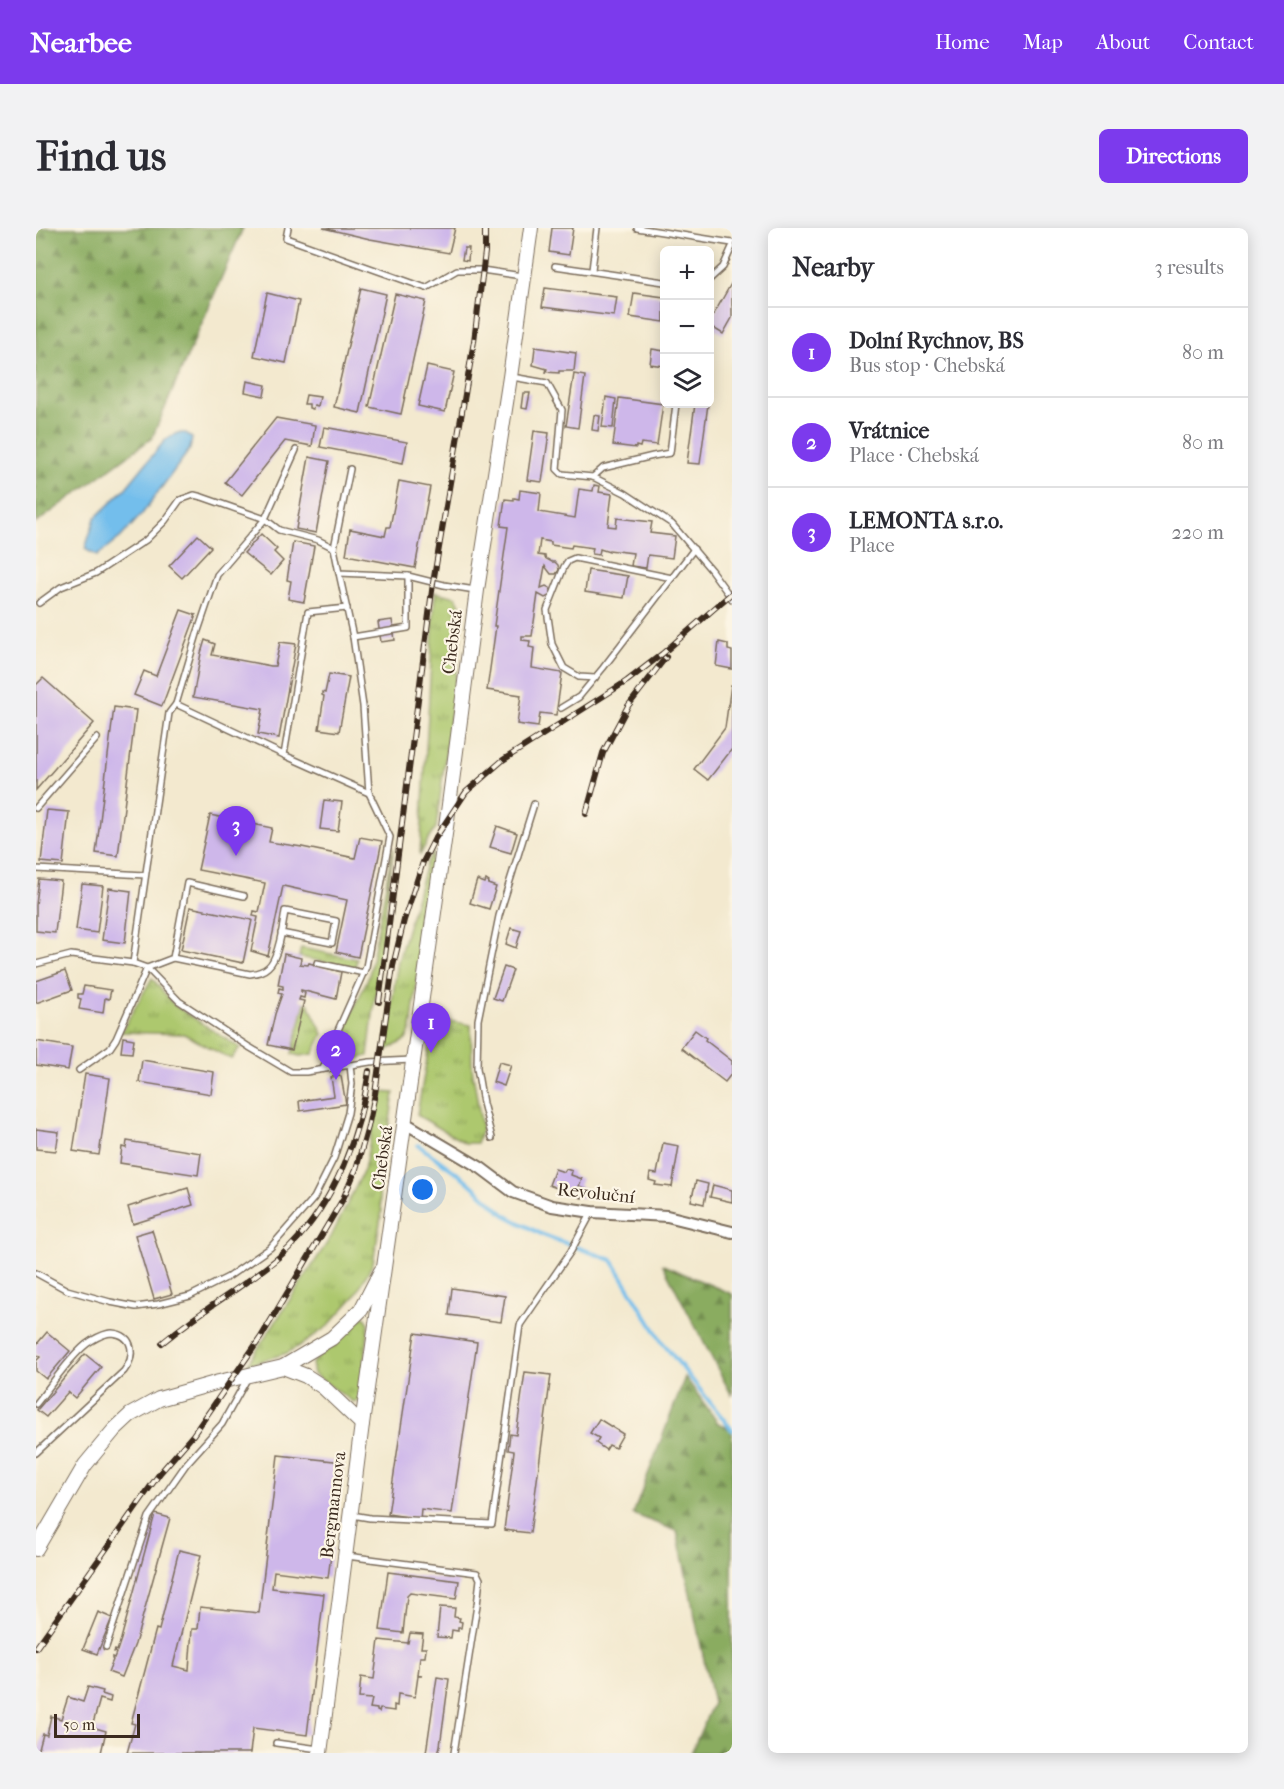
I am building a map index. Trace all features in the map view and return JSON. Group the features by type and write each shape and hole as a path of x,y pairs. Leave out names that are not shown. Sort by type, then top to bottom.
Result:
{"street":[{"name":"Chebská","path":"386,1261 477,590 531,228"},
{"name":"Revoluční","path":"405,1122 481,1168 513,1191 552,1206 592,1212 667,1216 732,1232"},
{"path":"36,1549 40,1532 85,1465 114,1430 130,1415 159,1399 283,1366 332,1338 361,1310 386,1261"},
{"name":"Bergmannova","path":"320,1751 362,1424 386,1261"},
{"path":"283,1366 323,1387 362,1424"}],"lane":[{"path":"288,228 286,238 426,288 457,270 482,270 524,276"},
{"path":"592,270 597,228"},
{"path":"637,228 732,245 723,267 714,275"},
{"path":"555,266 660,281"},
{"path":"510,377 547,383 562,410 557,469 562,474 593,477 625,493 672,524 732,598"},
{"path":"593,477 603,468 670,453 676,408"},
{"path":"132,963 169,713 176,704 217,575 265,519 296,450"},
{"path":"323,1069 364,973 390,837 369,793 363,706 353,637 334,548 350,469"},
{"path":"39,603 61,587 96,573 146,540 165,521 180,500 194,495 265,519 279,530 318,540 334,548"},
{"path":"561,708 579,697 595,678 694,549"},
{"path":"595,678 579,677 564,668 552,644 548,610 568,561 575,558 672,578"},
{"path":"339,573 408,576 477,590"},
{"path":"353,637 408,628 408,576"},
{"path":"284,755 308,612 347,608"},
{"path":"176,704 369,793"},
{"path":"36,808 97,738"},
{"path":"492,1138 477,1068 478,1020 499,916 534,804"},
{"path":"36,869 145,875"},
{"path":"173,958 187,884 244,896"},
{"path":"79,1070 110,1048 116,1039 147,968 173,958 250,974 259,972 267,969 274,960 285,911 336,921 332,943 281,933"},
{"path":"36,964 71,955 132,963 147,968 179,1001 291,1072 413,1060"},
{"path":"317,963 364,973"},
{"path":"36,1273 66,1290 136,1307 190,1296 228,1277 270,1248 314,1198 334,1158 348,1113 352,1084 350,1065"},
{"path":"350,1515 492,1524 520,1324 572,1251 592,1212"},
{"path":"36,1404 80,1349 89,1342 113,1333 123,1337 129,1343 131,1361 124,1371 37,1449"},
{"path":"106,1647 149,1517 187,1463 222,1424 249,1375"},
{"path":"345,1555 477,1573 480,1580 477,1605 454,1753"},
{"path":"276,1743 320,1751"}],"green space":[{"path":"36,228 243,228 152,438 36,523"},
{"path":"435,592 456,597 464,613 436,828 420,855"},
{"path":"393,848 368,1056 338,1063 333,1061 334,1052 369,976"},
{"path":"433,851 411,1029 406,1040 385,1051 398,961 426,864"},
{"path":"301,948 357,959 355,968 299,957"},
{"path":"152,978 175,1006 240,1048 231,1059 184,1034 121,1032"},
{"path":"305,1003 308,1003 323,1034 313,1054 300,1056 292,1054"},
{"path":"434,1018 471,1025 472,1068 482,1129 477,1143 465,1143 417,1115"},
{"path":"380,1092 394,1093 379,1195 382,1211 373,1263 355,1296 328,1326 287,1353 247,1365 331,1237 364,1170"},
{"path":"663,1265 732,1294 732,1396"},
{"path":"364,1316 369,1323 361,1399 353,1402 314,1374 312,1363"},
{"path":"685,1377 718,1423 732,1430 732,1753 691,1753 713,1703 677,1531 633,1514"}],"water":[{"path":"177,433 186,433 192,438 190,449 142,514 121,537 97,556 85,549 95,518 125,489 165,440"}],"building":[{"path":"323,228 455,228 449,253"},
{"path":"552,228 573,228 569,255 549,252"},
{"path":"464,248 469,248 468,261 462,260"},
{"path":"732,282 732,318 723,334 714,328 714,314"},
{"path":"361,288 386,294 360,413 334,407"},
{"path":"545,288 617,297 614,316 542,307"},
{"path":"267,293 299,301 286,363 254,356"},
{"path":"634,293 660,296 660,321 630,317"},
{"path":"395,294 426,301 401,414 369,407"},
{"path":"535,347 576,353 574,371 546,372 547,369 533,365"},
{"path":"652,349 660,350 660,365 650,364"},
{"path":"427,366 454,372 445,412 418,406"},
{"path":"574,374 585,376 578,428 566,426"},
{"path":"247,381 266,385 264,396 245,392"},
{"path":"523,393 530,393 527,409 521,408"},
{"path":"306,395 320,397 318,406 314,405 313,409 309,408 309,404 304,404"},
{"path":"606,397 616,399 613,428 602,427"},
{"path":"619,398 660,404 660,408 662,408 657,445 641,443 640,447 636,446 636,448 613,445"},
{"path":"694,408 707,408 700,464 687,463"},
{"path":"594,415 600,416 598,431 592,430"},
{"path":"276,418 315,425 312,446 285,441 242,495 225,482"},
{"path":"324,427 407,442 403,463 320,447"},
{"path":"534,431 549,433 542,482 527,480"},
{"path":"309,457 329,461 316,533 296,529"},
{"path":"399,481 430,487 415,568 346,555 350,529 385,536 387,527 390,527"},
{"path":"594,485 600,486 599,492 612,494 608,526 616,527 617,518 652,522 650,533 675,536 672,558 648,555 646,568 631,566 633,553 609,550 609,552 600,549 599,555 592,554 593,548 551,545 551,542 540,540 538,555 555,562 559,570 556,574 551,574 545,566 541,588 546,586 552,592 545,598 538,594 532,636 522,636 522,640 530,641 529,647 534,648 532,668 562,673 556,715 540,713 538,727 517,724 521,695 487,690 508,527 501,526 505,499 519,499 520,490 541,493 539,512 575,518 579,489 593,491"},
{"path":"261,534 277,549 274,552 283,561 271,575 244,553"},
{"path":"198,535 211,547 182,578 169,566"},
{"path":"293,542 314,546 304,602 288,599 291,581 287,580"},
{"path":"588,570 628,576 624,598 585,592"},
{"path":"181,610 196,615 162,706 134,695 144,671 156,676"},
{"path":"392,620 395,640 381,642 378,622"},
{"path":"205,640 215,644 212,655 271,666 275,666 280,642 296,644 279,738 258,734 263,709 193,697"},
{"path":"719,642 728,644 728,650 732,651 732,669 716,666"},
{"path":"329,674 349,677 339,732 319,729 324,696 322,692 325,693"},
{"path":"43,678 94,723 36,790 36,685"},
{"path":"731,685 732,749 708,780 694,769 725,728"},
{"path":"114,707 136,710 118,856 96,853"},
{"path":"324,800 342,802 338,831 320,829"},
{"path":"47,810 69,812 63,864 41,862"},
{"path":"210,815 272,828 269,842 355,858 360,837 382,841 358,957 336,952 347,900 283,886 268,956 251,951 258,917 253,916 254,911 259,912 265,883 198,870"},
{"path":"497,826 517,833 511,853 490,847"},
{"path":"39,879 61,881 55,933 36,931"},
{"path":"477,880 485,883 486,880 488,884 496,887 489,909 470,903"},
{"path":"82,884 103,886 97,933 76,930"},
{"path":"109,888 131,891 125,943 102,940"},
{"path":"190,907 252,920 243,963 181,950"},
{"path":"511,928 521,931 516,948 506,944"},
{"path":"284,954 301,958 300,964 308,965 309,963 341,972 336,999 301,990 305,993 304,998 300,997 299,1000 304,1001 292,1050 268,1045 282,994 278,993 279,988 283,989 283,986 278,985"},
{"path":"504,967 513,970 502,1001 493,998"},
{"path":"65,971 72,990 36,1003 36,981"},
{"path":"84,986 111,990 109,999 105,998 103,1013 79,1009 81,999 78,998 78,994 82,994"},
{"path":"695,1030 732,1061 732,1073 725,1082 681,1048"},
{"path":"123,1037 134,1039 132,1053 121,1052"},
{"path":"36,1041 72,1047 68,1070 36,1065"},
{"path":"142,1060 214,1072 211,1094 139,1082"},
{"path":"499,1062 511,1065 504,1086 493,1082"},
{"path":"85,1074 110,1078 99,1155 73,1151"},
{"path":"341,1076 346,1104 300,1111 299,1101 334,1096 331,1077"},
{"path":"36,1129 59,1132 56,1151 36,1149"},
{"path":"127,1141 201,1153 198,1175 120,1163 122,1147 126,1148"},
{"path":"663,1143 679,1146 672,1187 655,1185 656,1182 649,1180 650,1173 657,1174"},
{"path":"555,1169 564,1172 566,1169 572,1171 571,1175 582,1179 579,1186 586,1189 582,1198 549,1185"},
{"path":"696,1181 708,1184 704,1204 691,1201"},
{"path":"713,1185 732,1190 732,1202 710,1197"},
{"path":"188,1188 193,1205 133,1224 128,1207"},
{"path":"152,1230 172,1294 154,1299 135,1235"},
{"path":"452,1288 505,1296 501,1322 449,1315"},
{"path":"47,1332 70,1351 46,1379 36,1371 36,1361 40,1357 36,1354 36,1345"},
{"path":"415,1333 477,1342 452,1513 421,1509 420,1519 388,1514"},
{"path":"85,1354 101,1367 75,1398 68,1392 46,1417 37,1410"},
{"path":"525,1372 551,1375 530,1533 504,1530 514,1451 508,1450 510,1434 516,1435"},
{"path":"599,1419 623,1434 615,1448 609,1445 606,1450 596,1443 599,1438 590,1433"},
{"path":"278,1455 343,1462 328,1578 274,1571 272,1588 324,1594 307,1735 253,1728 250,1753 127,1753 135,1724 131,1723 156,1629 159,1630 179,1550 201,1555 173,1666 189,1670 192,1629 198,1629 200,1607 259,1613"},
{"path":"155,1514 170,1518 135,1644 122,1677 108,1672 121,1639"},
{"path":"388,1572 459,1581 456,1599 410,1593 407,1596 403,1633 380,1630"},
{"path":"440,1607 455,1608 454,1617 460,1618 459,1621 462,1622 458,1631 452,1630 451,1638 437,1637"},
{"path":"98,1612 112,1618 97,1654 83,1649"},
{"path":"410,1633 423,1634 421,1648 426,1648 425,1657 420,1657 418,1675 422,1676 418,1676 415,1697 398,1694 394,1711 380,1709 379,1712 377,1709 370,1708 372,1699 359,1698 361,1677 374,1679 379,1640 408,1643"},
{"path":"437,1677 449,1679 440,1746 438,1753 426,1753"},
{"path":"88,1687 103,1691 102,1694 111,1697 110,1702 100,1699 92,1727 106,1731 101,1753 38,1753 43,1734 47,1735 51,1716 61,1719 68,1697 83,1702"}],"waterway":[{"path":"418,1145 465,1179 505,1215 543,1235 612,1260 662,1342 732,1430"}],"railway":[{"path":"379,1002 433,583 474,341 485,252 485,228"},
{"path":"36,1648 160,1473 193,1435 261,1337 343,1199 356,1169 368,1127 375,1094 393,966 404,920 423,862 434,840 466,792 503,760 627,681 732,593"},
{"path":"586,814 603,753 628,706 666,657"},
{"path":"162,1343 269,1265 306,1229 333,1188 343,1165 359,1119 369,1071"}],"place":[{"name":"LEMONTA s.r.o.","path":"236,856"},
{"name":"Dolní Rychnov, BS","path":"431,1053"},
{"name":"Vrátnice","path":"336,1080"}]}
